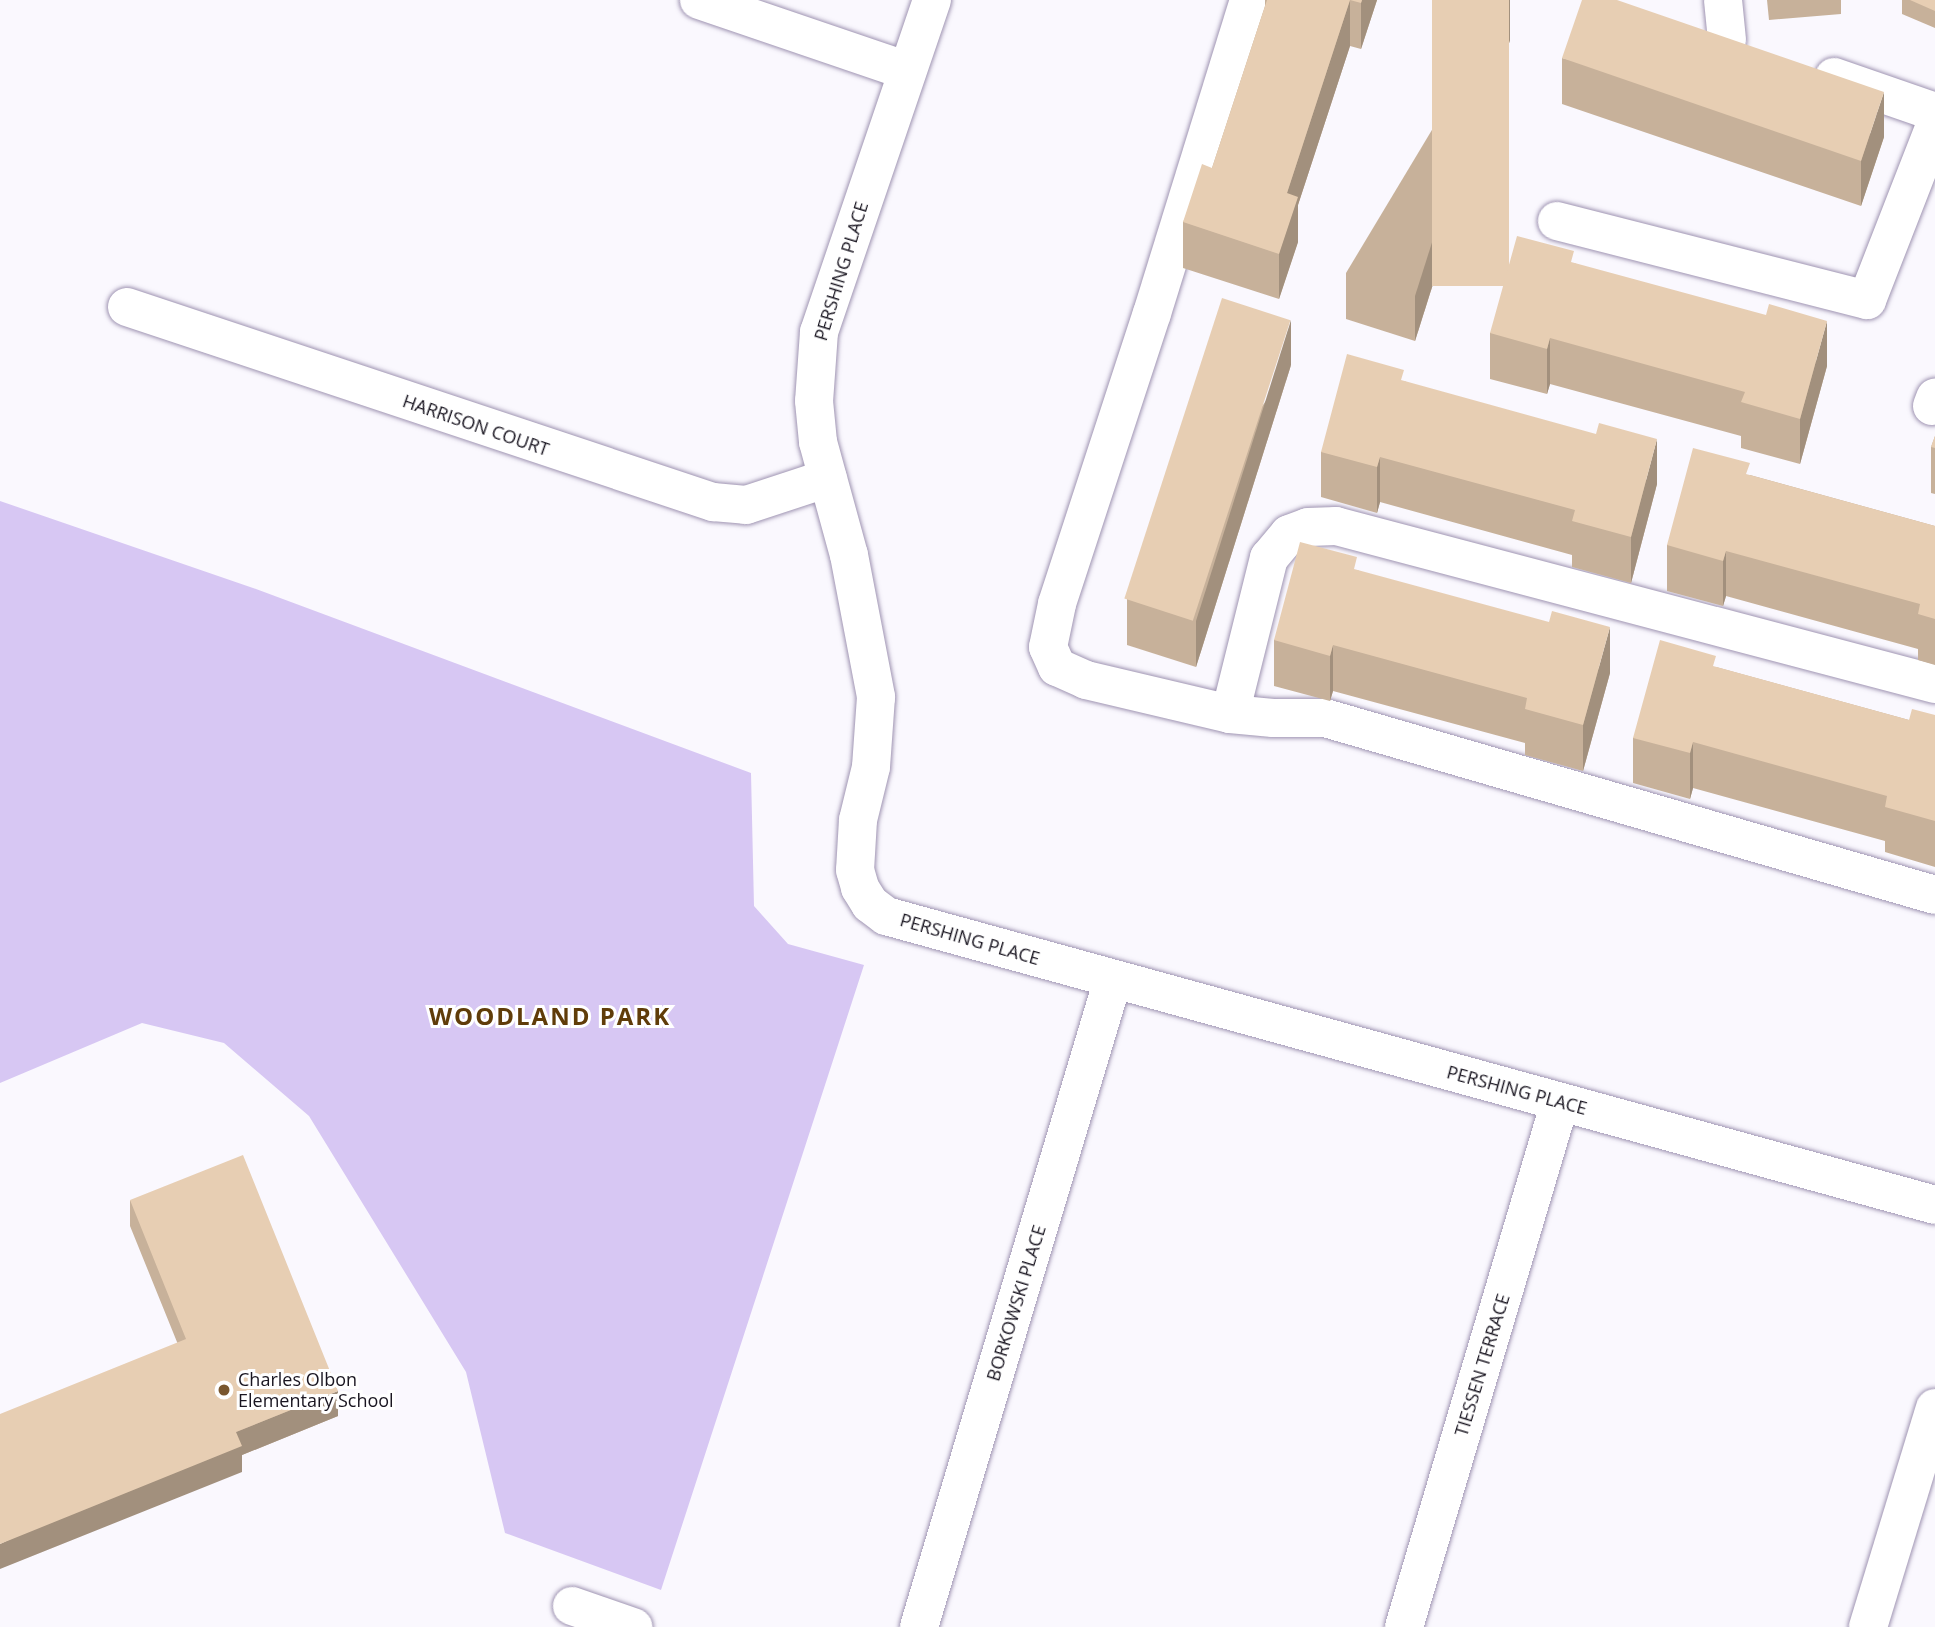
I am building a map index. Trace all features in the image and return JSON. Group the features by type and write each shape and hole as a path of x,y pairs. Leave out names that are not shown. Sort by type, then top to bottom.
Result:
{"street":[{"path":"699,0 907,71"},
{"name":"PERSHING PLACE","path":"932,0 818,332 814,401 818,442 849,555 876,696 871,767 858,820 856,870 860,888 870,904 886,916 1935,1205"},
{"path":"1249,0 1152,313 1057,604 1048,647 1058,667 1086,680 1230,714 1273,718 1325,718 1935,895"},
{"path":"1723,0 1727,40"},
{"path":"1690,27 1766,53"},
{"path":"1805,67 1935,112"},
{"path":"1557,221 1867,300 1935,126"},
{"name":"HARRISON COURT","path":"127,307 713,502 746,505 828,478"},
{"path":"1230,714 1269,558 1289,534 1308,527 1336,526 1935,684"},
{"name":"BORKOWSKI PLACE","path":"919,1627 1113,979"},
{"name":"TIESSEN TERRACE","path":"1404,1627 1560,1102"},
{"path":"1868,1627 1920,1511 1935,1408"},
{"path":"572,1605 634,1627"}],"shaded area":[{"path":"0,501 253,588 751,773 754,906 788,944 864,965 661,1590 505,1533 466,1372 309,1116 224,1043 142,1023 0,1083"}],"building":[{"path":"1267,0 1350,0 1287,193 1298,197 1279,254 1183,222 1202,164 1212,168"},
{"path":"1432,0 1509,0 1509,286 1432,286"},
{"path":"1582,0 1617,0 1884,92 1861,161 1562,58"},
{"path":"1910,0 1935,0 1935,11"},
{"path":"1517,236 1574,251 1571,262 1766,315 1769,304 1827,321 1800,419 1741,402 1745,392 1550,338 1547,349 1490,333"},
{"path":"1222,298 1290,320 1193,621 1124,599"},
{"path":"1347,354 1404,370 1401,380 1596,434 1599,423 1657,439 1631,537 1572,521 1575,510 1380,457 1377,467 1321,452"},
{"path":"1693,448 1750,463 1746,474 1935,526 1935,619 1918,614 1920,604 1726,551 1723,561 1667,545"},
{"path":"1300,542 1357,557 1354,569 1549,622 1552,611 1610,627 1583,725 1525,709 1527,698 1333,645 1330,656 1274,640"},
{"path":"1660,640 1716,656 1713,666 1909,720 1912,709 1935,715 1935,821 1885,807 1887,796 1693,742 1690,753 1633,738"},
{"name":"Charles Olbon Elementary School","path":"243,1155 338,1391 236,1432 242,1446 0,1544 0,1414 186,1339 130,1200"}],"place":[{"name":"Charles Olbon Elementary School","path":"224,1390"}],"district":[{"name":"WOODLAND PARK","path":"550,1016"}]}
